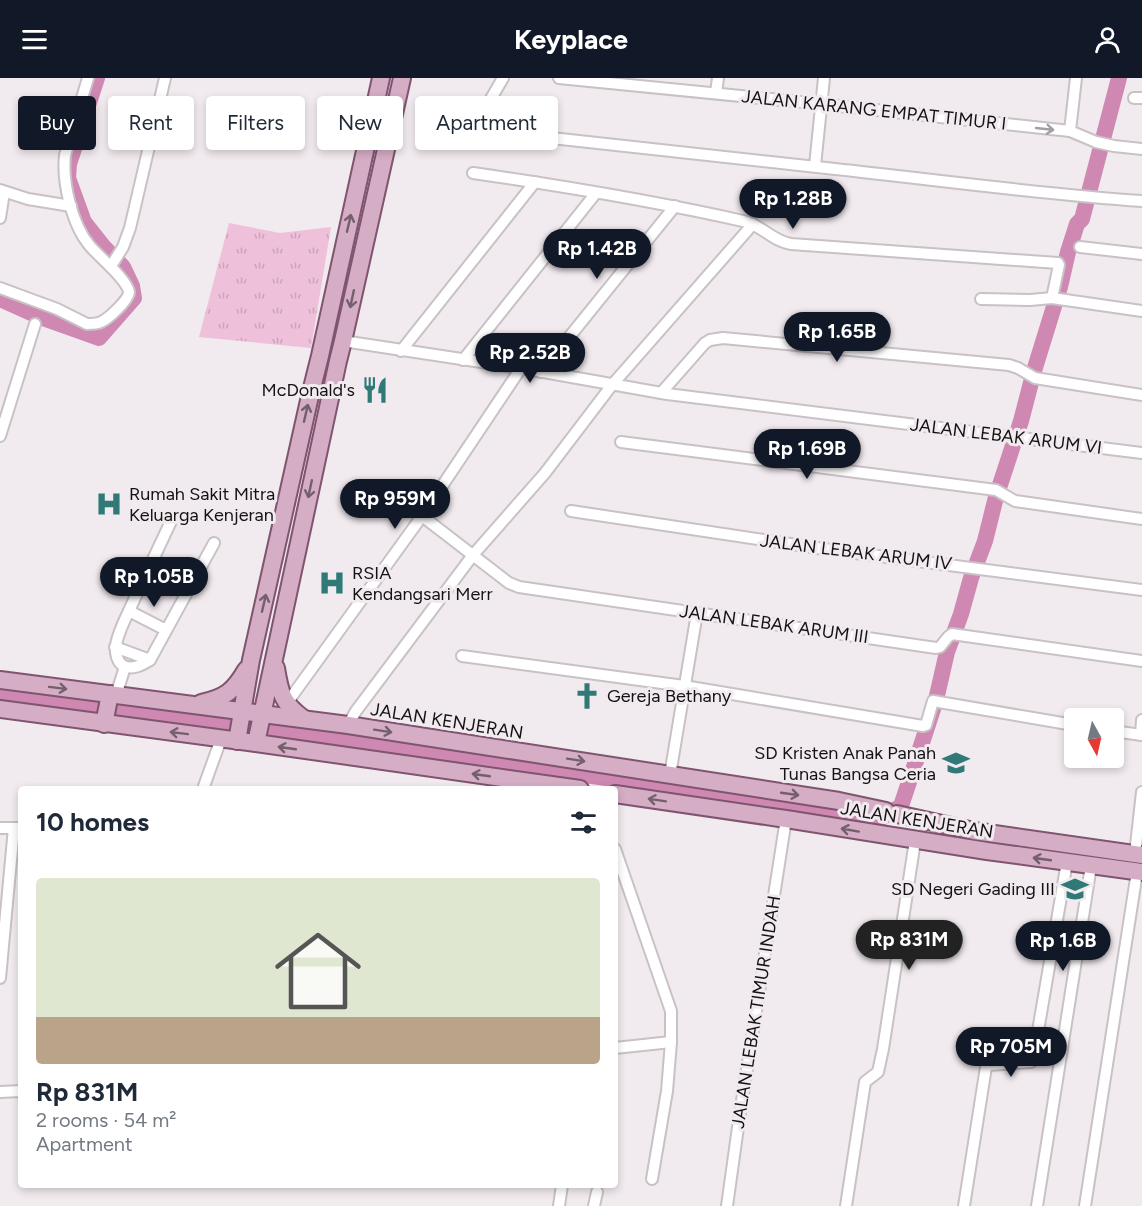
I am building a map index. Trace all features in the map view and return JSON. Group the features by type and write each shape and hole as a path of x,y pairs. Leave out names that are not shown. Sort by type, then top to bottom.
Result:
{"main road":[{"path":"232,738 241,715 251,660 321,356 381,78"},
{"path":"257,741 338,361 402,78"},
{"path":"324,339 330,345 343,341"},
{"path":"321,356 331,353 338,361"},
{"path":"274,655 281,695 294,711 305,719"},
{"path":"195,705 216,700 233,689 251,660"},
{"name":"JALAN KENJERAN","path":"0,680 195,705 241,715 305,719 348,725 839,801 974,831 1139,854"},
{"path":"105,720 112,696"},
{"path":"0,709 105,720 257,741 543,786"},
{"name":"JALAN KENJERAN","path":"618,794 915,841 1140,872"}],"street":[{"path":"0,288 57,309 87,324 104,321 128,297 126,285 114,263 91,247 78,227 65,180 65,155 88,78"},
{"path":"114,263 130,228 165,78"},
{"path":"493,96 503,78"},
{"name":"JALAN KARANG EMPAT TIMUR I","path":"560,78 1070,131 1105,144 1142,149"},
{"path":"716,93 718,78"},
{"path":"815,166 824,78"},
{"path":"1070,131 1076,78"},
{"path":"558,139 1142,201"},
{"path":"473,173 675,206 753,224 777,240 791,244 1058,263 1055,299"},
{"path":"402,351 535,182"},
{"path":"0,218 2,191 28,199 71,206"},
{"path":"463,360 596,193"},
{"path":"541,372 675,206"},
{"path":"348,725 356,711 473,555 545,473 612,385 753,224"},
{"path":"1080,247 1142,254"},
{"path":"981,299 1055,299 1142,311"},
{"path":"0,436 34,324"},
{"path":"661,393 705,343 723,338 1009,366 1018,368 1033,377 1142,394"},
{"name":"JALAN LEBAK ARUM VI","path":"343,341 521,368 661,393 1142,453"},
{"path":"287,703 422,516 521,368"},
{"path":"621,442 998,491 1015,501 1142,519"},
{"name":"JALAN LEBAK ARUM IV","path":"571,511 824,549 1142,590"},
{"name":"JALAN LEBAK ARUM III","path":"422,516 515,586 936,648 940,647 949,635 954,634 1142,661"},
{"path":"173,517 115,646 117,658 125,667 135,668 150,660 214,543"},
{"path":"129,611 166,630"},
{"path":"670,775 698,613"},
{"path":"115,646 150,660"},
{"path":"462,656 684,686 923,726 926,725 932,702 1064,723"},
{"path":"112,696 125,667"},
{"path":"1124,733 1142,735 1142,720"},
{"path":"205,786 232,738"},
{"path":"1139,854 1142,797"},
{"name":"JALAN LEBAK TIMUR INDAH","path":"727,1206 786,819"},
{"path":"0,828 17,828 0,978"},
{"path":"846,1206 865,1082 878,1072 883,1049 915,841"},
{"path":"618,858 672,1018 667,1091 652,1179"},
{"path":"964,1206 986,1067 1033,1060 1067,862"},
{"path":"1036,1206 1091,866"},
{"path":"1084,1206 1140,872"},
{"path":"618,1048 671,1042"},
{"path":"0,1092 18,1091"},
{"path":"559,1206 562,1188"},
{"path":"594,1206 597,1192"}],"green space":[{"path":"229,223 280,233 331,227 311,348 199,337"},
{"path":"382,502 393,510 386,519 376,511"}],"waterway":[{"path":"0,299 40,317 99,338 134,298 132,286 123,267 84,222 68,178 69,164 97,78"},
{"path":"0,694 852,812 878,820 901,806 936,700 947,652 985,541 996,497 1060,287 1068,252 1077,224 1082,219 1119,78"}],"place":[{"name":"McDonald's","path":"375,390"},
{"name":"Rumah Sakit Mitra Keluarga Kenjeran","path":"109,504"},
{"name":"RSIA Kendangsari Merr","path":"332,583"},
{"name":"Gereja Bethany","path":"587,696"},
{"name":"SD Kristen Anak Panah Tunas Bangsa Ceria","path":"956,763"},
{"name":"SD Negeri Gading III","path":"1075,889"}]}
